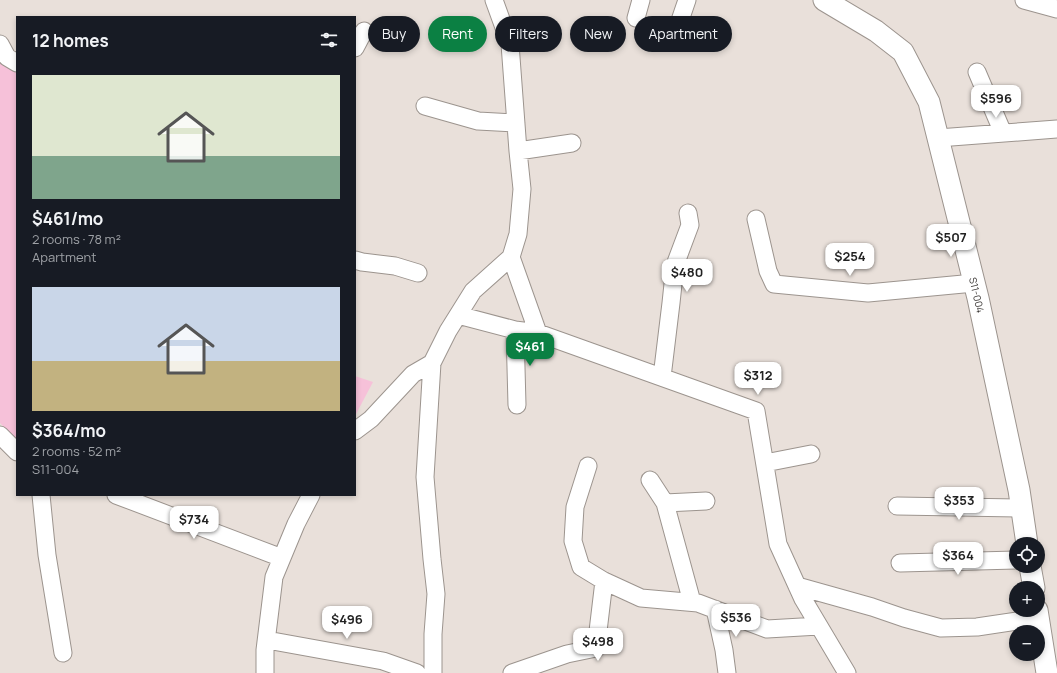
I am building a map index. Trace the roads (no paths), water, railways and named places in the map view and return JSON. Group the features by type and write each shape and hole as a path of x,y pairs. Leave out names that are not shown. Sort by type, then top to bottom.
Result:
{"street":[{"path":"433,673 433,634 436,594 425,477 432,363 448,331 473,292 511,257 518,234 522,189 510,44 494,0"},
{"path":"637,16 642,0"},
{"path":"681,16 686,0"},
{"name":"S11-004","path":"824,0 847,6 903,52 929,102 974,284 1022,508 1026,537"},
{"path":"1024,0 1057,9"},
{"path":"356,46 364,31"},
{"path":"0,44 7,57 16,62"},
{"path":"977,72 1003,133"},
{"path":"425,106 478,121 516,123"},
{"path":"938,138 1057,129"},
{"path":"518,151 572,143"},
{"path":"662,377 672,303 675,265 690,225 688,213"},
{"path":"756,219 768,271 774,284 868,293 974,284"},
{"path":"511,257 538,333"},
{"path":"356,260 395,266 418,273"},
{"path":"458,315 516,330 538,333 756,411 778,544 803,599 847,673"},
{"path":"516,330 516,405"},
{"path":"356,430 370,419 413,374 432,363"},
{"path":"0,436 16,451"},
{"path":"765,463 811,454"},
{"path":"588,466 575,506 573,541 582,567 604,581 641,598 698,602 767,629 819,626"},
{"path":"650,480 665,503 692,602"},
{"path":"41,496 47,555 63,654"},
{"path":"119,496 282,558"},
{"path":"265,673 266,640 274,577 296,524 310,496"},
{"path":"665,503 706,501"},
{"path":"897,506 1022,508"},
{"path":"900,562 1009,560"},
{"path":"512,673 568,654 596,648 604,581"},
{"path":"797,586 941,628 977,627 1024,617"},
{"path":"715,609 724,650 727,673"},
{"path":"1038,617 1047,673"},
{"path":"266,640 383,661 417,673"}]}
